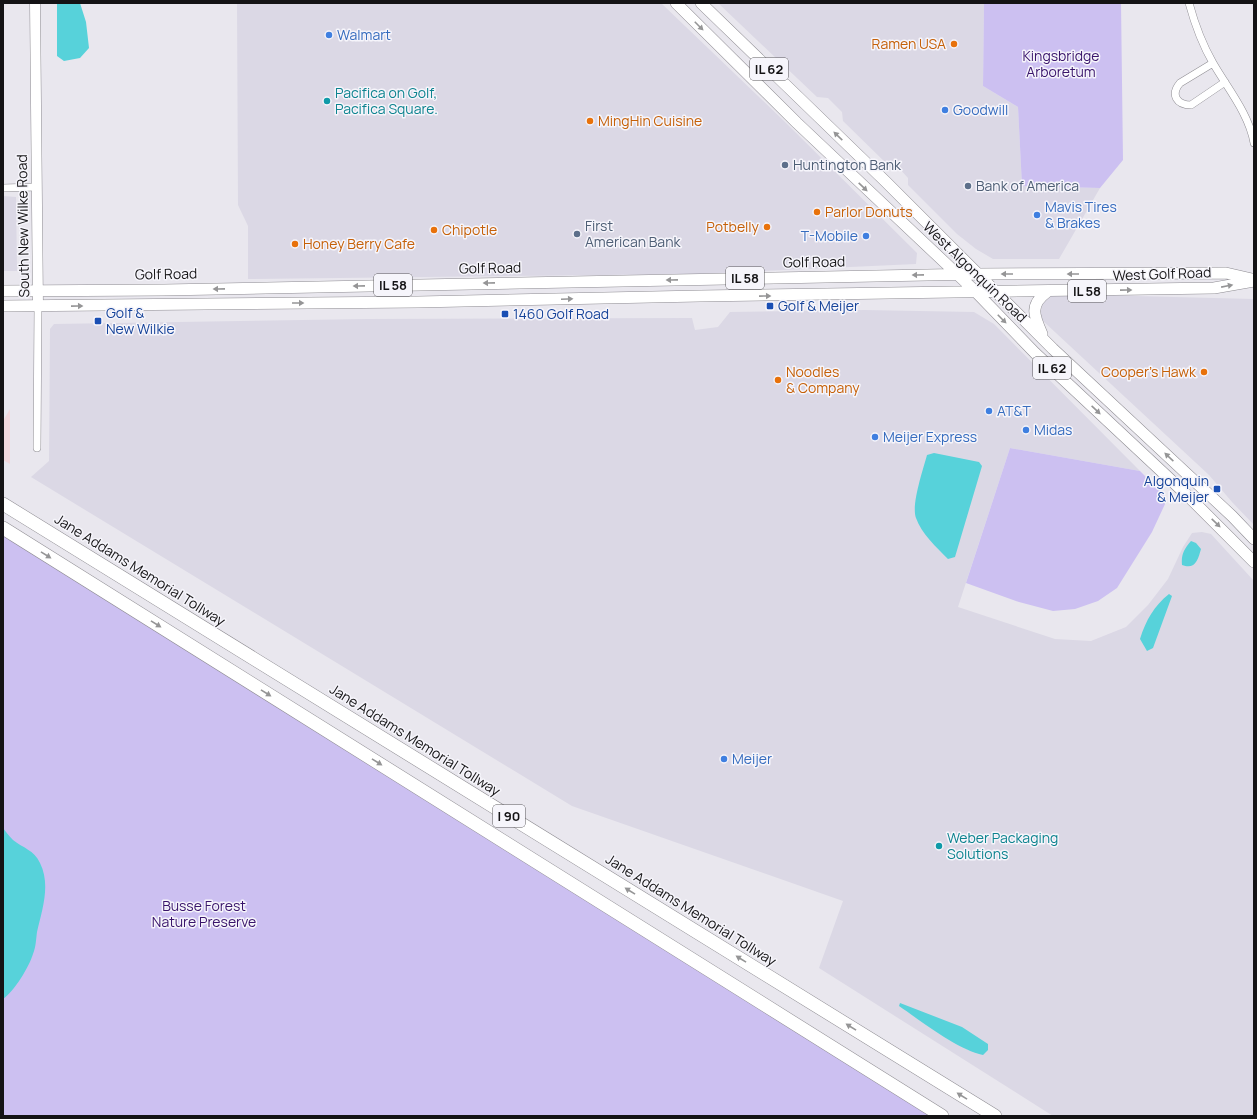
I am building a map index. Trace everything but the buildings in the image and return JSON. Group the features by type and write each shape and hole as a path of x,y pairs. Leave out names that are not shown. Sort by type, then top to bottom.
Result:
{"highway":[{"name":"Jane Addams Memorial Tollway","path":"3,504 995,1116"},
{"name":"I 90","path":"3,528 942,1116"}],"main road":[{"name":"South New Wilke Road","path":"35,3 38,306"},
{"name":"West Algonquin Road","path":"676,3 797,123 957,274 1035,353 1193,501 1254,562"},
{"name":"West Algonquin Road","path":"701,3 879,176 1046,342 1232,516 1254,539"},
{"name":"West Golf Road","path":"978,274 1226,273 1254,280"},
{"name":"Golf Road","path":"3,291 164,290 978,274"},
{"name":"West Golf Road","path":"975,292 1047,292 1214,288 1254,280"},
{"name":"IL 58","path":"3,306 418,302 975,292"},
{"path":"1046,342 1035,318 1034,309 1041,296 1047,292"}],"street":[{"path":"1190,3 1193,20 1200,39 1213,63 1245,114 1254,143"},
{"path":"1213,63 1180,83 1175,93 1176,99 1184,105 1191,105 1225,82"},
{"path":"3,188 36,187"},
{"name":"South New Wilke Road","path":"37,448 38,306"}],"shaded area":[{"path":"237,3 661,3 783,120 917,253 916,264 698,274 248,279 248,226 238,205"},
{"path":"718,3 984,3 983,86 1018,107 1022,186 1100,188 1059,259 993,259 976,249 957,234 908,185 908,178 899,168 890,167 843,121 842,112 828,98 817,97"},
{"path":"3,196 16,197 17,271 3,271"},
{"path":"1055,294 1254,299 1254,525 1209,475 1042,320 1040,315 1046,297"},
{"path":"864,310 974,312 994,324 1140,471 1010,448 958,607 1055,639 1091,641 1126,627 1148,605 1168,579 1183,547 1192,533 1202,532 1211,534 1254,581 1254,1116 1053,1116 819,968 843,901 572,806 31,477 49,461 50,329 54,324 367,319 692,318 695,330 718,327 730,312"},
{"path":"10,409 10,464 3,460 3,421"}],"green space":[{"name":"Kingsbridge Arboretum","path":"984,3 1121,3 1123,160 1100,188 1022,186 1018,107 983,86"},
{"path":"1010,448 1140,471 1164,495 1165,504 1152,532 1117,588 1098,601 1075,609 1053,611 1019,602 966,583"},
{"name":"Busse Forest Nature Preserve","path":"3,529 938,1116 3,1116"}],"water":[{"path":"57,3 80,3 86,22 89,48 80,58 64,61 57,56"},
{"path":"934,453 979,462 982,466 955,557 948,559 925,535 918,524 915,512 916,496 927,455"},
{"path":"1191,541 1196,543 1201,549 1199,557 1193,565 1182,565 1184,552"},
{"path":"1169,594 1172,596 1153,648 1147,651 1140,639 1142,632 1155,609"},
{"path":"3,828 13,840 35,855 38,859 43,871 45,889 34,951 31,959 25,972 12,991 3,999"},
{"path":"900,1003 962,1027 988,1044 988,1050 983,1055 962,1047 899,1006"}],"place":[{"name":"Walmart","path":"329,35"},
{"name":"Ramen USA","path":"954,44"},
{"name":"Pacifica on Golf, Pacifica Square.","path":"327,101"},
{"name":"Goodwill","path":"945,110"},
{"name":"MingHin Cuisine","path":"590,121"},
{"name":"Huntington Bank","path":"785,165"},
{"name":"Bank of America","path":"968,186"},
{"name":"Parlor Donuts","path":"817,212"},
{"name":"Mavis Tires & Brakes","path":"1037,215"},
{"name":"Potbelly","path":"767,227"},
{"name":"Chipotle","path":"434,230"},
{"name":"First American Bank","path":"577,234"},
{"name":"T-Mobile","path":"866,236"},
{"name":"Honey Berry Cafe","path":"295,244"},
{"name":"Golf & Meijer","path":"770,306"},
{"name":"1460 Golf Road","path":"505,314"},
{"name":"Golf & New Wilkie","path":"98,321"},
{"name":"Cooper's Hawk","path":"1204,372"},
{"name":"Noodles & Company","path":"778,380"},
{"name":"AT&T","path":"989,411"},
{"name":"Midas","path":"1026,430"},
{"name":"Meijer Express","path":"875,437"},
{"name":"Algonquin & Meijer","path":"1217,489"},
{"name":"Meijer","path":"724,759"},
{"name":"Weber Packaging Solutions","path":"939,846"}]}
